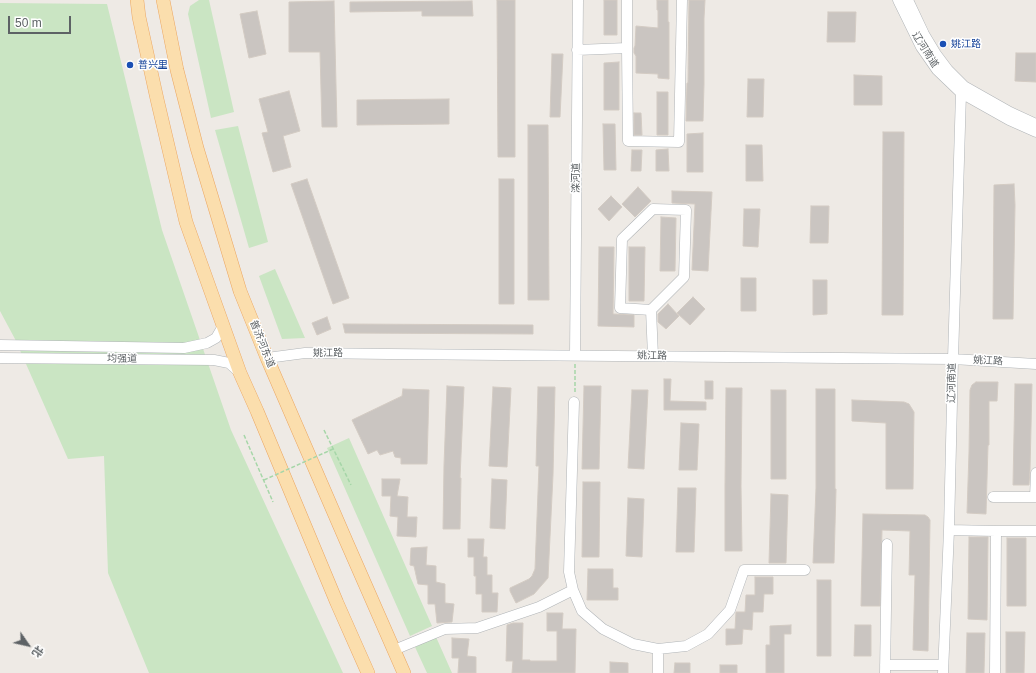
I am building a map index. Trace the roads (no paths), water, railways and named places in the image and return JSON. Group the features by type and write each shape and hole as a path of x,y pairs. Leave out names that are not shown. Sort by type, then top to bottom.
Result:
{"main road":[{"path":"137,0 139,17 156,99 186,222 240,373 337,604 368,673"},
{"name":"普济河东道","path":"163,0 177,70 198,148 240,290 347,543 404,673"}],"street":[{"name":"滦河道","path":"575,355 578,0"},
{"path":"627,0 628,142 679,142 682,0"},
{"name":"辽河南道","path":"898,0 921,47 937,70 963,89"},
{"name":"辽河南道","path":"908,0 924,34 936,54 963,89 953,359 949,530 943,669"},
{"path":"577,50 627,48"},
{"path":"963,89 1036,124"},
{"path":"963,89 1009,120 1036,132"},
{"path":"651,310 620,308 622,239 654,209 686,210 684,277 651,310 653,356"},
{"name":"均强道","path":"0,346 184,348 207,343 216,338 223,326"},
{"name":"姚江路","path":"268,358 305,353 575,355 953,359 1036,364"},
{"name":"均强道","path":"0,358 214,360 229,363 240,373"},
{"path":"574,402 569,572 573,590 582,611 603,629 633,644 658,649 686,646 708,634 730,610 744,570 805,570"},
{"path":"993,497 1035,497 1036,473"},
{"path":"949,530 1036,531"},
{"path":"995,673 996,531"},
{"path":"887,544 885,669 943,669"},
{"path":"394,650 445,629 477,628 525,612 539,607 573,590"},
{"path":"658,649 658,673"}],"place":[{"name":"姚江路","path":"943,44"},
{"name":"普兴里","path":"130,65"}]}
